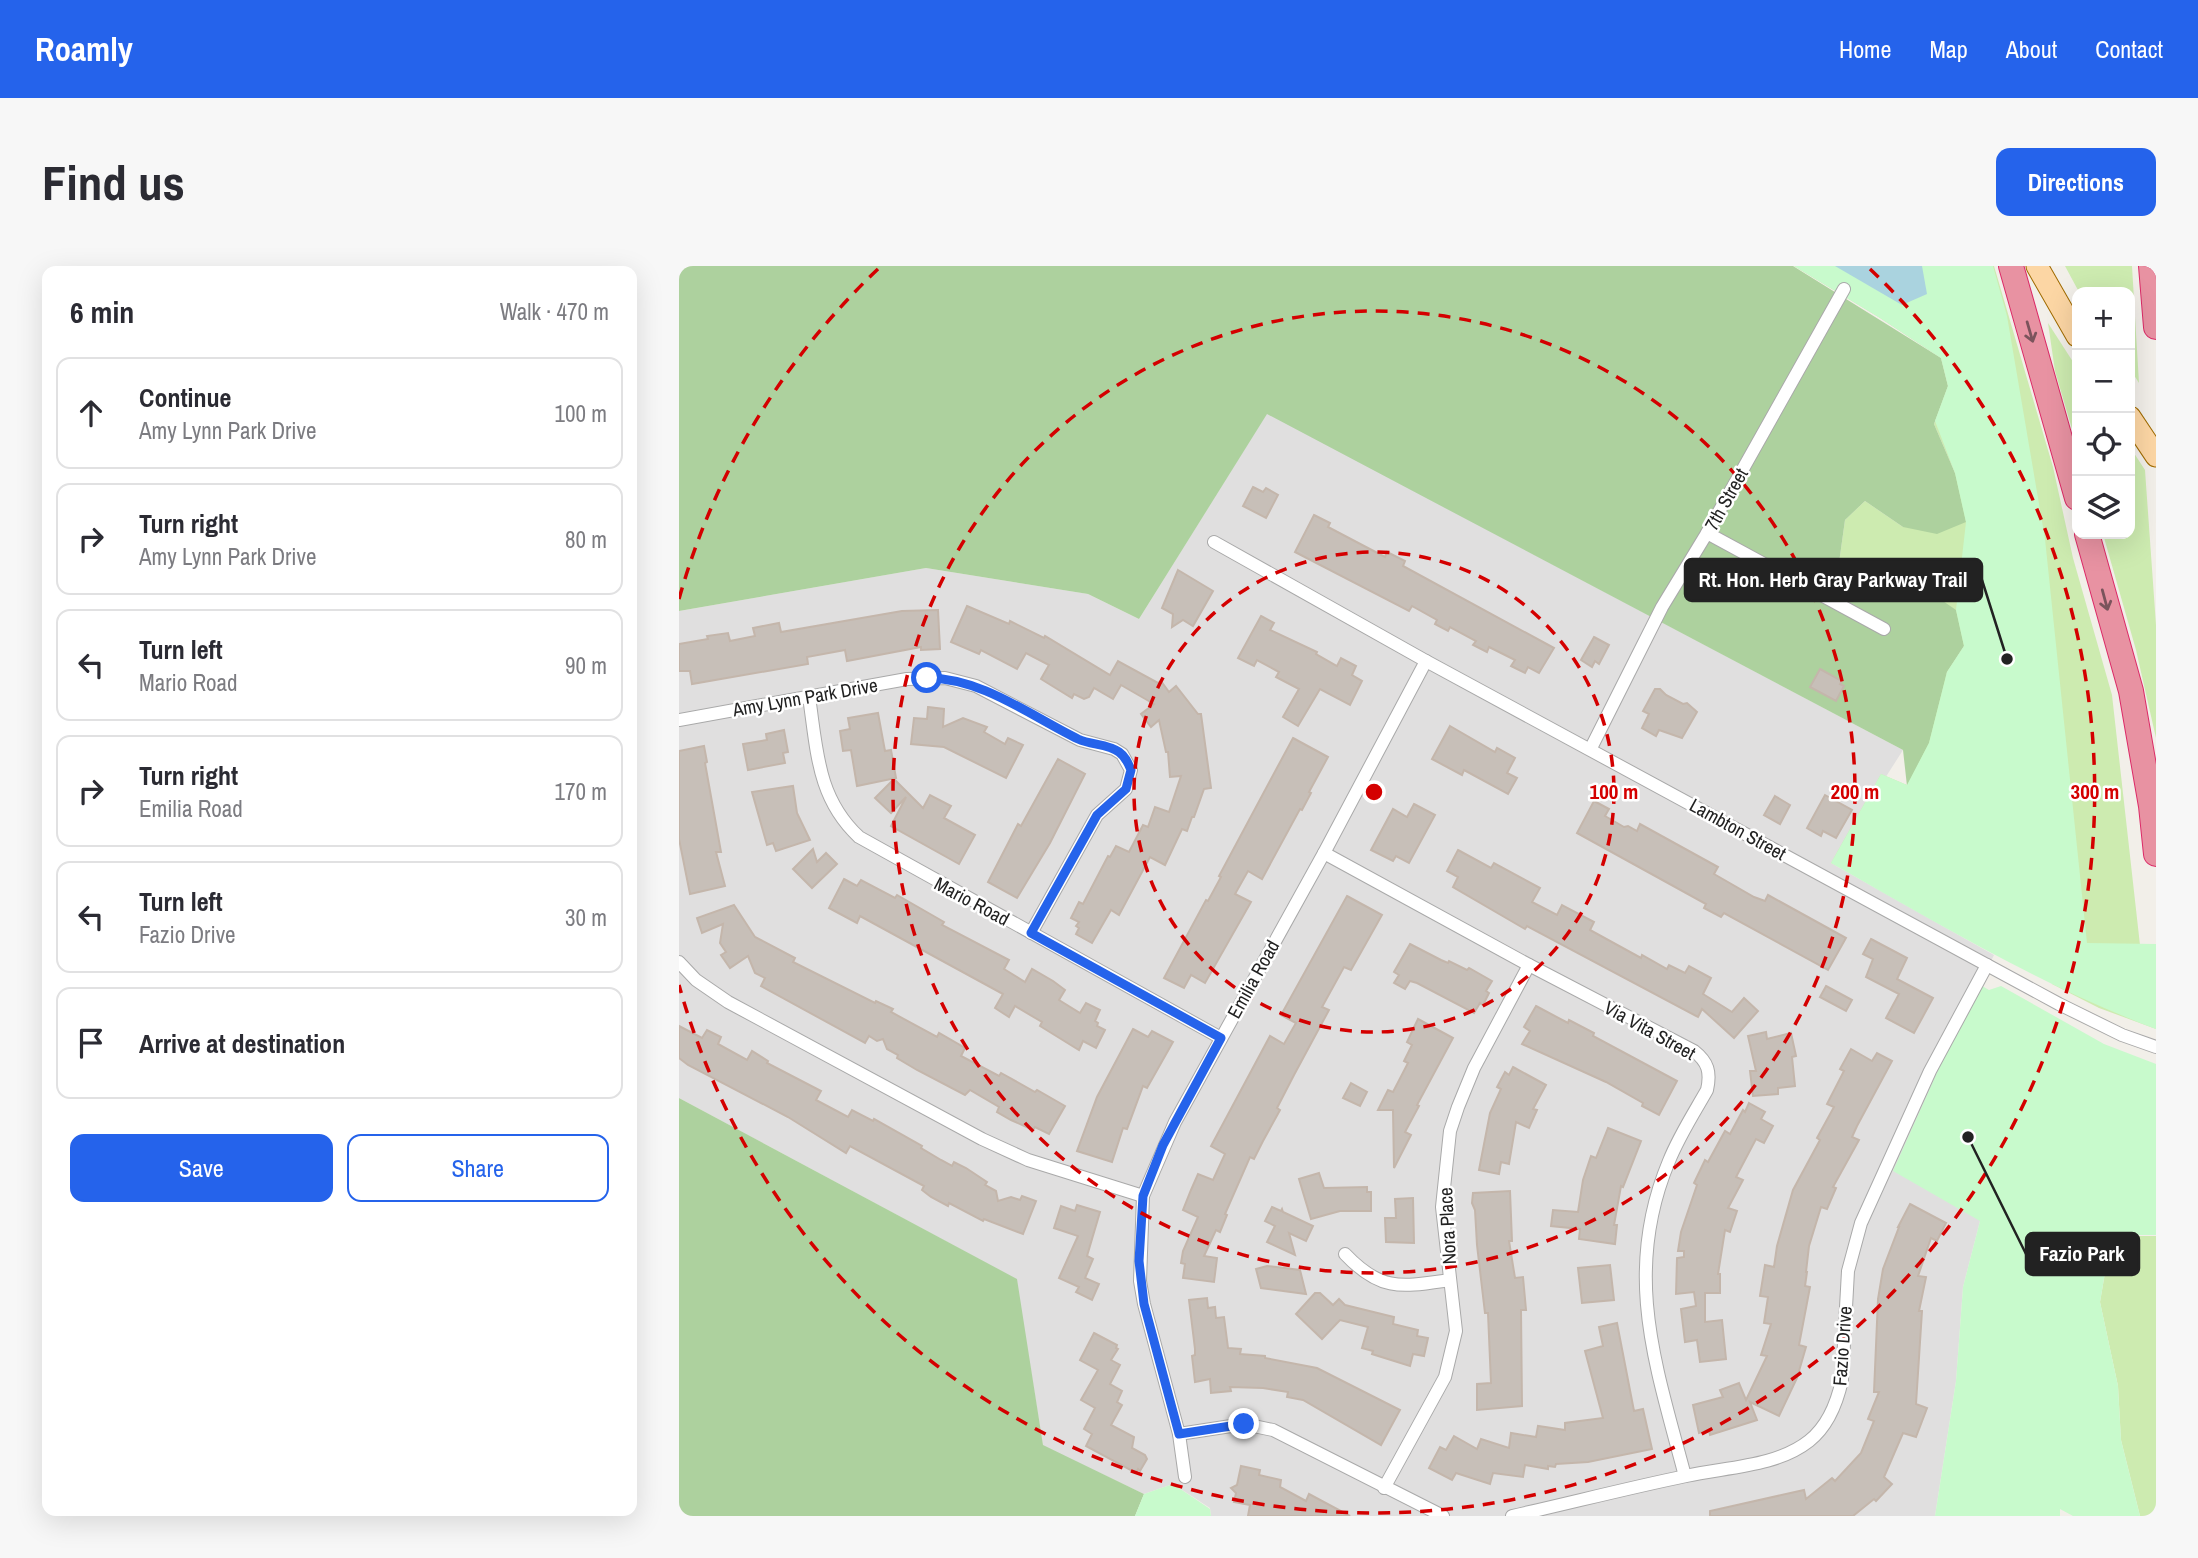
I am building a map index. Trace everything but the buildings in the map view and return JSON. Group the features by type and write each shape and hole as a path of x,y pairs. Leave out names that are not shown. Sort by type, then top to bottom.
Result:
{"highway":[{"path":"2011,266 2072,480"},
{"path":"2151,266 2156,327"},
{"path":"2088,539 2131,691 2151,806 2156,854"}],"main road":[{"path":"2037,266 2072,327"},
{"path":"2135,424 2156,456"}],"street":[{"name":"7th Street","path":"1591,748 1662,607 1707,533 1844,289"},
{"path":"1707,533 1884,629"},
{"name":"Lambton Street","path":"1214,542 1426,661 1591,748 1987,965 2092,1021 2156,1047"},
{"name":"Emilia Road","path":"1185,1477 1179,1434 1144,1304 1139,1261 1143,1196 1163,1145 1426,661"},
{"name":"Amy Lynn Park Drive","path":"679,720 908,679 945,678 976,686 1080,740 1114,749 1122,754 1131,770 1126,789 1097,815 1031,933"},
{"name":"Mario Road","path":"809,697 821,776 834,809 844,824 859,837 1221,1038"},
{"name":"Via Vita Street","path":"1324,853 1694,1051 1704,1059 1709,1068 1707,1090 1668,1161 1647,1238 1644,1264 1648,1318 1663,1393 1685,1476"},
{"path":"679,962 696,980 727,1002 982,1139 1028,1160 1143,1196"},
{"name":"Nora Place","path":"1384,1488 1445,1377 1455,1331 1443,1207 1450,1131 1474,1068 1529,965"},
{"name":"Fazio Drive","path":"1513,1516 1685,1476 1778,1458 1802,1446 1822,1429 1838,1397 1842,1380 1848,1271 1861,1223 1930,1071 1987,965"},
{"path":"1345,1254 1366,1274 1393,1285 1407,1286 1450,1280"},
{"path":"1179,1434 1230,1425 1258,1426 1281,1434 1443,1516"}],"shaded area":[{"path":"1267,413 1903,750 1831,863 1994,955 1957,1030 1980,1221 1963,1287 1956,1381 1935,1516 1211,1516 1210,1508 1173,1484 1144,1494 1043,1446 1016,1279 679,1098 679,611 926,568 1088,594 1139,619"}],"green space":[{"path":"679,266 1793,266 1941,358 1948,386 1934,424 1955,473 1966,522 1937,534 1903,527 1865,501 1845,520 1839,563 1884,595 1911,579 1956,610 1964,646 1947,672 1929,743 1907,786 1903,750 1267,414 1139,619 1088,594 926,568 679,611"},
{"path":"1794,266 1959,266 2009,525 1894,894 1831,863 1881,774 1907,785 1947,672 1964,646 1854,578 1839,563 1845,520 1865,501 1903,527 1955,473 1934,424 1948,386 1941,358"},
{"path":"1794,266 1993,266 2007,316 2045,539 2087,943 2156,944 2156,1029 2031,973 1950,931 1831,863 1881,774 1907,785 1929,743 1947,672 1964,646 1956,610 1966,522 1955,473 1935,421 1948,386 1941,358"},
{"path":"1973,266 1994,266 2053,467 2073,558 2112,695 2140,945 2156,1029 2099,1008 2052,984"},
{"path":"2065,266 2132,266 2133,287 2076,287"},
{"path":"2135,316 2139,383 2135,377"},
{"path":"2048,323 2072,360 2072,429 2055,371"},
{"path":"2135,455 2145,470 2156,625 2156,738 2136,650 2104,539 2135,539"},
{"path":"1977,983 1989,990 2001,986 2104,1044 2156,1064 2156,1235 2120,1235 2118,1238 2111,1238 2100,1302 2118,1386 2121,1440 2140,1516 2073,1516 2060,1509 2060,1516 1935,1516 1956,1381 1963,1287 1980,1221 1893,1171"},
{"path":"679,1098 1017,1279 1043,1445 1144,1494 1135,1516 679,1516"},
{"path":"2156,1236 2156,1516 2140,1516 2121,1440 2118,1386 2100,1302 2111,1238"},
{"path":"1173,1484 1210,1509 1211,1516 1135,1516 1144,1494"}],"water":[{"path":"1835,266 1922,266 1927,294 1902,305"}],"place":[{"name":"Rt. Hon. Herb Gray Parkway Trail","path":"2007,659"},
{"name":"Fazio Park","path":"1968,1137"}],"route":[{"path":"927,678 945,678 976,686 1080,740 1114,749 1122,754 1131,770 1126,789 1103,808 1091,824 1031,933 1221,1038 1163,1145 1143,1196 1140,1281 1179,1434 1244,1424"}]}
